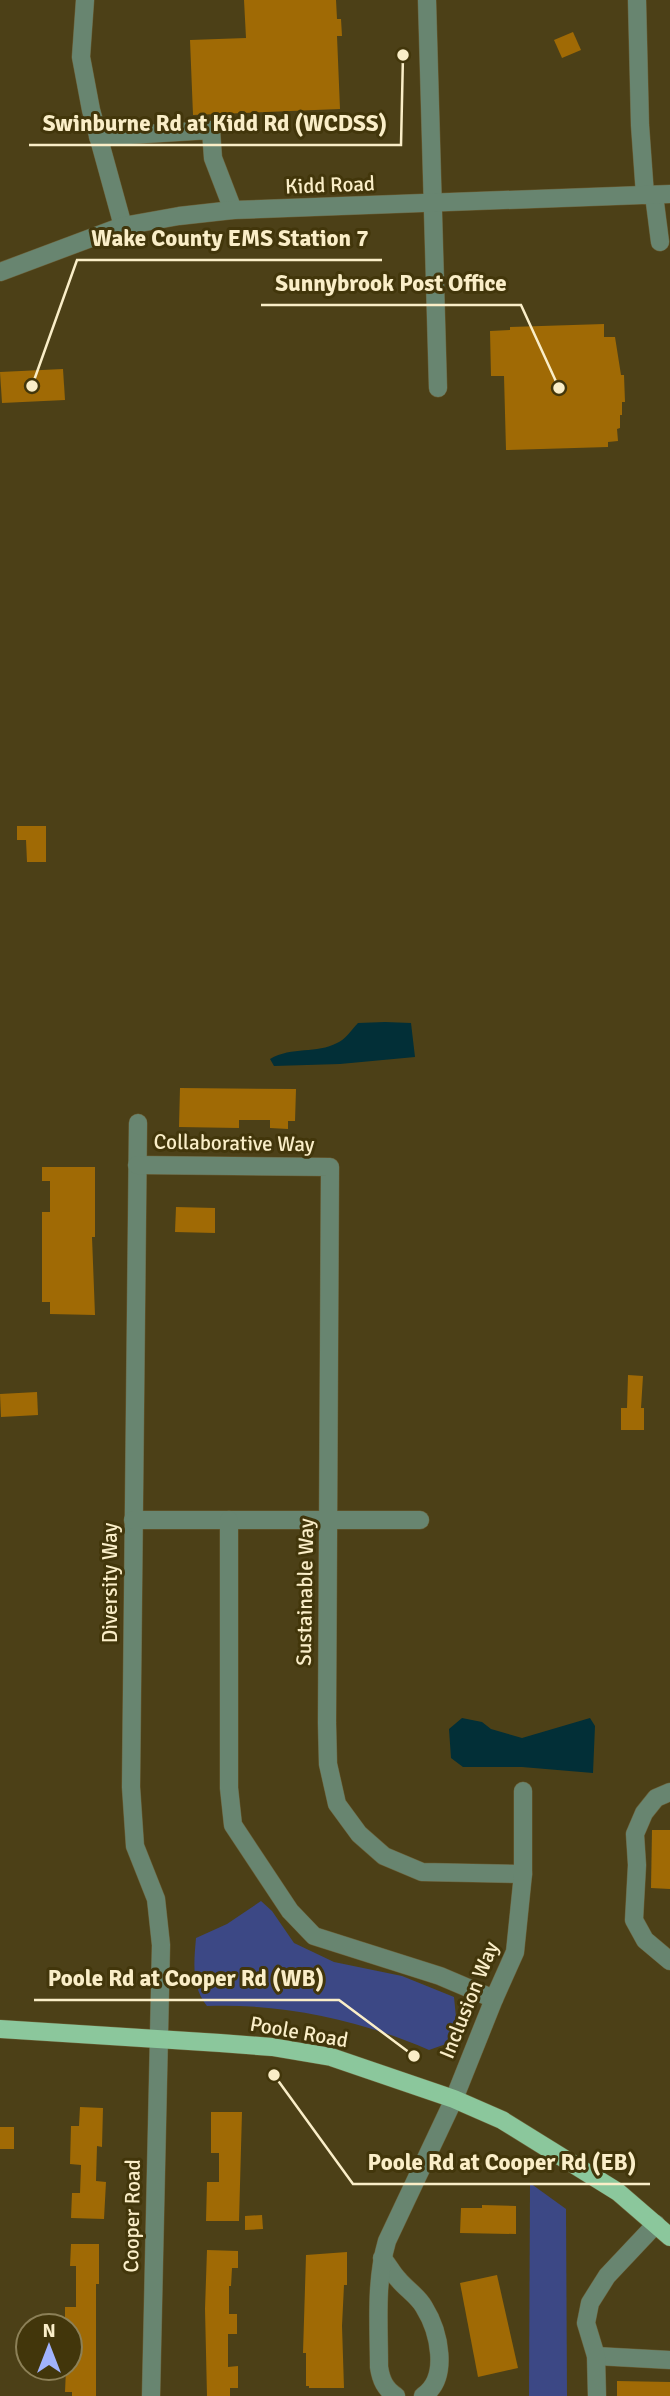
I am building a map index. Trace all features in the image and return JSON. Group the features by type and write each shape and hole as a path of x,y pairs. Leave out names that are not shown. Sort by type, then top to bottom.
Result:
{"main road":[{"name":"Poole Road","path":"0,2029 272,2047 331,2057 454,2099 502,2120 618,2192 670,2236"}],"street":[{"path":"85,0 81,57 90,110 123,226"},
{"path":"427,0 438,388"},
{"path":"637,0 640,125 656,195 660,242"},
{"path":"98,136 211,130 214,158 233,210"},
{"name":"Kidd Road","path":"0,272 123,226 179,216 233,210 656,195"},
{"name":"Diversity Way","path":"138,1123 131,1787 135,1846 156,1899 161,1945 159,2038"},
{"name":"Collaborative Way","path":"137,1165 330,1167"},
{"name":"Sustainable Way","path":"330,1167 327,1737 328,1765 337,1804 359,1834 384,1856 422,1872 523,1874"},
{"path":"133,1520 420,1520"},
{"path":"229,1520 229,1788 233,1825 290,1911 314,1936 440,1976 494,1999"},
{"name":"Inclusion Way","path":"396,2396 388,2391 380,2378 379,2284 382,2258 387,2241 454,2099 515,1952 523,1874 523,1791"},
{"path":"670,1792 656,1798 644,1813 635,1834 637,1865 634,1920 645,1940 670,1961"},
{"name":"Cooper Road","path":"151,2396 159,2038"},
{"path":"597,2396 596,2356 586,2323 590,2303 607,2276 656,2224"},
{"path":"382,2258 397,2279 424,2305 433,2324 440,2360 438,2376 435,2386 423,2396"},
{"path":"596,2356 670,2360"}],"shaded area":[{"path":"358,1023 411,1023 415,1057 340,1064 274,1066 270,1059 340,1042"},
{"path":"462,1718 482,1722 491,1729 522,1738 590,1718 595,1726 593,1773 522,1767 463,1767 451,1758 449,1729"},
{"path":"261,1901 272,1911 294,1943 334,1962 402,1976 454,1997 456,2017 446,2044 429,2050 376,2030 320,2016 263,2007 207,2006 196,1982 196,1938 227,1924"},
{"path":"530,2183 566,2209 567,2396 529,2396"}],"building":[{"path":"244,0 336,0 337,19 341,19 342,36 337,36 340,109 193,115 190,40 246,38"},
{"path":"573,32 581,50 562,58 554,40"},
{"path":"604,324 604,337 615,337 621,375 624,375 625,402 622,402 620,428 617,429 618,441 608,442 608,447 506,450 504,376 491,376 490,331 510,330 510,327"},
{"path":"63,369 65,400 2,403 0,372"},
{"path":"17,826 46,826 46,862 27,862 26,840 17,840"},
{"path":"180,1088 296,1089 295,1121 288,1121 288,1129 270,1128 270,1120 239,1120 239,1128 179,1127"},
{"path":"42,1167 95,1167 95,1237 92,1237 95,1315 50,1314 50,1302 42,1302 42,1212 50,1212 50,1181 42,1181"},
{"path":"176,1207 215,1208 215,1233 175,1232"},
{"path":"628,1375 643,1376 641,1408 644,1408 644,1430 621,1430 621,1408 627,1408"},
{"path":"37,1392 38,1415 1,1417 0,1394"},
{"path":"652,1830 670,1830 670,1889 651,1888"},
{"path":"80,2107 103,2108 102,2147 97,2146 96,2181 106,2182 104,2219 71,2218 72,2193 80,2193 81,2165 70,2164 71,2126 79,2126"},
{"path":"211,2112 242,2112 239,2221 206,2221 207,2182 219,2182 219,2153 211,2153"},
{"path":"0,2127 14,2127 14,2149 0,2149"},
{"path":"482,2205 516,2206 516,2234 460,2233 461,2208 482,2208"},
{"path":"262,2215 263,2229 245,2230 245,2216"},
{"path":"71,2244 99,2244 99,2284 96,2284 96,2396 72,2396 72,2392 65,2392 65,2382 84,2382 84,2312 65,2312 65,2307 76,2307 76,2266 70,2266"},
{"path":"207,2250 238,2251 238,2268 232,2268 229,2286 229,2314 237,2314 237,2334 228,2334 228,2367 238,2366 238,2388 230,2388 230,2396 207,2396"},
{"path":"347,2252 347,2285 344,2285 342,2326 344,2388 309,2388 306,2386 306,2353 303,2353 306,2255"},
{"path":"497,2275 518,2368 478,2377 460,2283"},
{"path":"617,2381 670,2382 670,2396 617,2396"}],"place":[{"name":"Swinburne Rd at Kidd Rd (WCDSS)","path":"403,55"},
{"name":"Wake County EMS Station 7","path":"32,386"},
{"name":"Sunnybrook Post Office","path":"559,388"},
{"name":"Poole Rd at Cooper Rd (WB)","path":"414,2056"},
{"name":"Poole Rd at Cooper Rd (EB)","path":"274,2075"}]}
